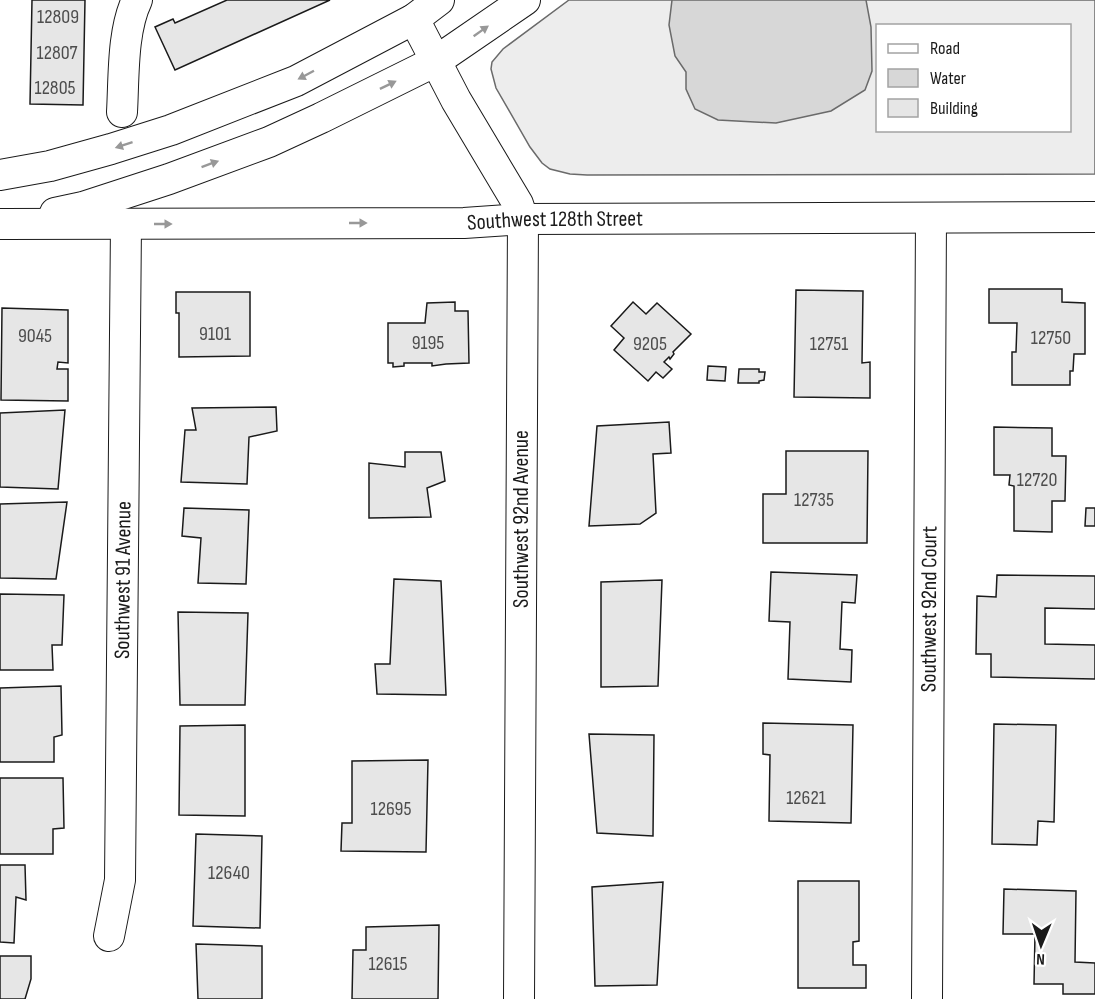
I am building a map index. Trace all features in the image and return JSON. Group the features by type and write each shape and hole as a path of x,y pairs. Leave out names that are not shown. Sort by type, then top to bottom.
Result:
{"street":[{"path":"122,112 128,27 137,0"},
{"path":"0,175 50,166 111,149 171,129 296,81 414,19 439,0"},
{"path":"436,61 525,0"},
{"name":"Southwest 92nd Avenue","path":"414,19 456,100 518,204 523,219 519,999"},
{"name":"Southwest 128th Street","path":"7,224 83,207 158,183 258,146 321,118 436,61"},
{"name":"Southwest 128th Street","path":"7,224 1095,217"},
{"name":"Southwest 92nd Court","path":"927,999 931,218"},
{"name":"Southwest 91 Avenue","path":"109,936 120,880 126,224"}],"shaded area":[{"path":"569,0 1095,0 1095,174 570,174 550,169 542,163 530,147 496,88 491,69 492,62 503,49"}],"water":[{"path":"672,0 866,0 871,27 872,71 865,90 831,111 776,123 718,120 695,109 686,89 686,72 675,56 669,25"}],"building":[{"path":"32,0 85,0 83,105 30,104"},
{"path":"227,0 330,0 175,70 155,27 173,19 175,23"},
{"path":"989,289 1062,289 1062,302 1085,303 1085,354 1074,354 1070,385 1012,385 1012,352 1016,352 1017,323 989,323"},
{"path":"796,290 863,291 862,363 870,362 870,398 794,397"},
{"path":"176,292 250,292 250,356 179,357 179,313 176,313"},
{"path":"455,302 455,311 468,311 469,363 432,366 432,363 404,363 404,366 393,367 393,363 388,363 388,323 425,323 427,303"},
{"path":"633,302 646,314 657,303 691,334 673,352 670,359 669,357 664,362 672,369 663,378 656,372 648,381 614,350 624,338 611,326"},
{"path":"2,308 68,310 68,363 58,362 57,369 68,369 68,401 1,400"},
{"path":"708,366 726,367 725,381 707,380"},
{"path":"739,369 759,369 759,372 765,372 764,380 759,383 738,383"},
{"path":"276,407 277,431 249,437 247,484 181,482 185,430 196,430 192,408"},
{"path":"65,410 58,489 0,487 0,413"},
{"path":"669,422 671,453 653,454 656,513 640,524 589,526 597,426"},
{"path":"994,427 1052,428 1052,456 1066,456 1065,501 1052,501 1052,532 1014,531 1014,486 1009,485 1010,475 994,475"},
{"path":"786,451 868,451 867,543 763,543 763,494 786,494"},
{"path":"405,452 441,452 445,481 427,488 431,517 369,518 369,463 405,467"},
{"path":"67,502 56,579 0,578 0,504"},
{"path":"184,508 249,510 246,584 198,583 201,538 182,536"},
{"path":"1086,508 1095,508 1095,526 1085,526"},
{"path":"771,572 857,575 855,603 842,602 840,649 852,650 851,682 788,679 790,622 769,621"},
{"path":"997,575 1095,576 1095,609 1045,608 1045,644 1095,645 1095,679 991,677 991,654 976,654 977,596 996,597"},
{"path":"394,579 441,581 446,695 377,694 375,664 390,664"},
{"path":"662,580 658,686 601,687 601,582"},
{"path":"0,594 64,595 62,645 52,645 53,670 0,670"},
{"path":"178,612 248,613 245,705 180,705"},
{"path":"61,686 62,735 54,737 54,762 0,762 0,688"},
{"path":"763,723 853,725 851,823 769,821 770,755 763,754"},
{"path":"994,724 1056,725 1054,822 1038,821 1037,845 992,844"},
{"path":"245,725 245,816 179,815 180,726"},
{"path":"589,734 654,735 653,836 597,833"},
{"path":"428,760 426,852 341,851 342,823 352,823 352,761"},
{"path":"0,778 63,778 64,828 53,829 53,854 0,854"},
{"path":"196,834 262,836 260,928 193,926"},
{"path":"0,865 25,865 26,900 16,897 14,943 0,942"},
{"path":"798,881 859,881 859,941 853,942 853,965 866,965 866,988 798,988"},
{"path":"663,882 657,985 595,986 592,887"},
{"path":"1004,889 1076,891 1075,962 1095,963 1095,994 1063,994 1063,984 1034,984 1035,934 1003,934"},
{"path":"439,925 438,999 352,999 353,950 366,950 366,927"},
{"path":"196,944 262,946 262,999 198,999"},
{"path":"0,956 31,956 31,979 25,999 0,999"}]}
